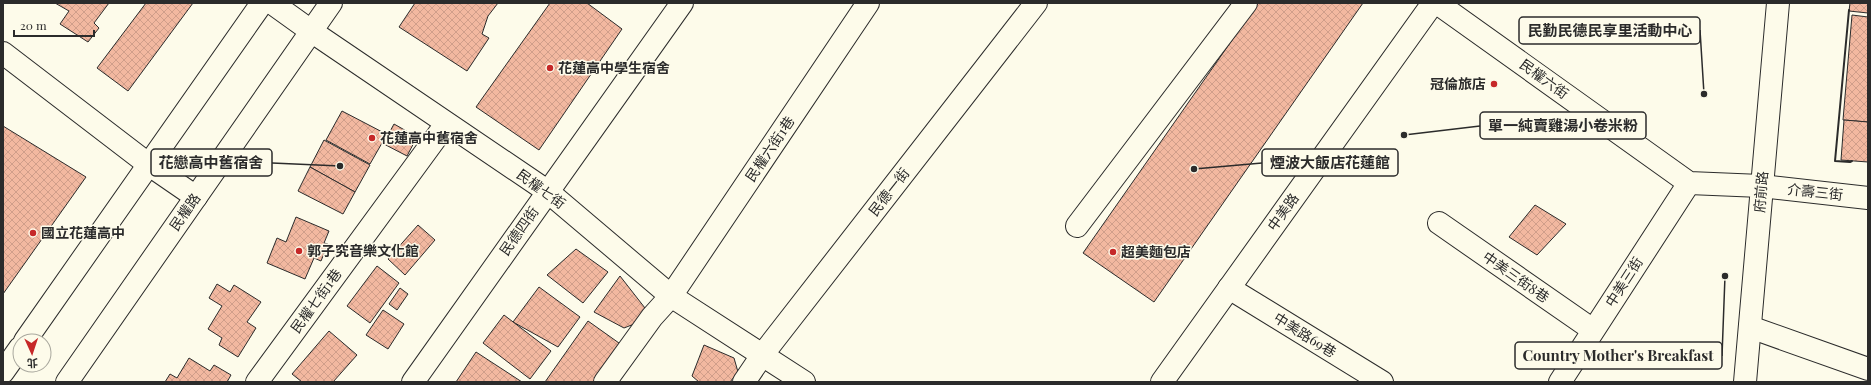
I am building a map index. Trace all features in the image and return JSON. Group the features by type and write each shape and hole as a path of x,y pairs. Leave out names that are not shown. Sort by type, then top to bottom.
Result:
{"street":[{"path":"31,333 262,3"},
{"name":"民權七街","path":"272,3 311,32 547,191 671,296 763,354 804,382"},
{"name":"民權路","path":"67,382 331,3"},
{"name":"民德四街","path":"413,382 547,191 682,3"},
{"name":"民權六街1巷","path":"605,382 652,317 671,296 868,3"},
{"name":"民德一街","path":"744,382 763,354 1036,3"},
{"path":"1077,226 1246,3"},
{"name":"中美路","path":"1162,382 1433,3"},
{"name":"民權六街","path":"1437,3 1689,183"},
{"name":"府前路","path":"1745,382 1778,3"},
{"path":"3,52 148,164 196,197"},
{"name":"民權七街1巷","path":"257,382 446,124"},
{"path":"1689,183 1761,186"},
{"name":"中美三街","path":"1560,382 1689,183"},
{"name":"介壽三街","path":"1761,186 1868,198"},
{"name":"中美三街8巷","path":"1438,223 1593,330"},
{"name":"中美路69巷","path":"1229,288 1382,382"},
{"path":"1750,327 1868,369"},
{"path":"3,372 12,359"}],"building":[{"path":"55,3 109,3 94,23 99,28 88,42 60,24 69,11"},
{"path":"146,3 193,3 128,91 97,68"},
{"path":"415,3 498,3 488,16 482,34 489,38 467,71 399,27"},
{"name":"花蓮高中學生宿舍","path":"550,3 587,3 622,29 539,150 476,107"},
{"path":"1258,3 1363,3 1154,302 1083,253"},
{"path":"1850,3 1868,3 1868,13 1849,11"},
{"path":"1852,15 1868,17 1868,122 1843,120"},
{"name":"花蓮高中舊宿舍","path":"342,111 388,135 394,124 417,137 407,156 382,143 370,164 326,140"},
{"path":"1844,120 1868,122 1868,162 1841,160"},
{"path":"3,126 86,177 3,294"},
{"path":"324,140 370,165 355,192 310,167"},
{"path":"310,167 355,192 343,214 298,191"},
{"path":"1535,205 1566,224 1537,255 1509,237"},
{"name":"郭子究音樂文化館","path":"296,217 329,231 324,243 328,244 321,261 314,258 305,279 267,263 277,238 286,242"},
{"path":"418,225 435,240 405,275 388,259"},
{"path":"576,249 608,272 583,303 547,275"},
{"path":"377,266 399,283 370,323 347,306"},
{"path":"620,276 652,317 624,328 594,312"},
{"path":"217,284 230,292 234,285 261,302 247,322 256,328 238,357 219,345 222,338 208,329 222,306 209,298"},
{"path":"539,287 580,317 558,347 513,322"},
{"path":"400,288 408,294 397,310 389,304"},
{"path":"383,310 404,324 388,349 366,335"},
{"path":"504,315 551,351 530,379 483,343"},
{"path":"588,321 626,348 601,382 545,382"},
{"path":"329,331 357,355 333,382 302,382 292,374"},
{"path":"704,345 734,358 738,372 730,382 699,382 692,376"},
{"path":"476,352 522,382 456,382"},
{"path":"189,358 210,371 214,365 231,375 227,382 165,382 170,374 177,378"}],"wall":[{"path":"1849,10 1835,161 1852,161"}],"place":[{"name":"花蓮高中學生宿舍","path":"550,68"},
{"name":"冠倫旅店","path":"1494,84"},
{"name":"民勤民德民享里活動中心","path":"1704,94"},
{"name":"單一純賣雞湯小卷米粉","path":"1404,135"},
{"name":"花蓮高中舊宿舍","path":"372,138"},
{"name":"花戀高中舊宿舍","path":"340,166"},
{"name":"煙波大飯店花蓮館","path":"1194,169"},
{"name":"國立花蓮高中","path":"33,233"},
{"name":"郭子究音樂文化館","path":"299,251"},
{"name":"超美麵包店","path":"1113,252"},
{"name":"Country Mother's Breakfast","path":"1725,276"}]}
